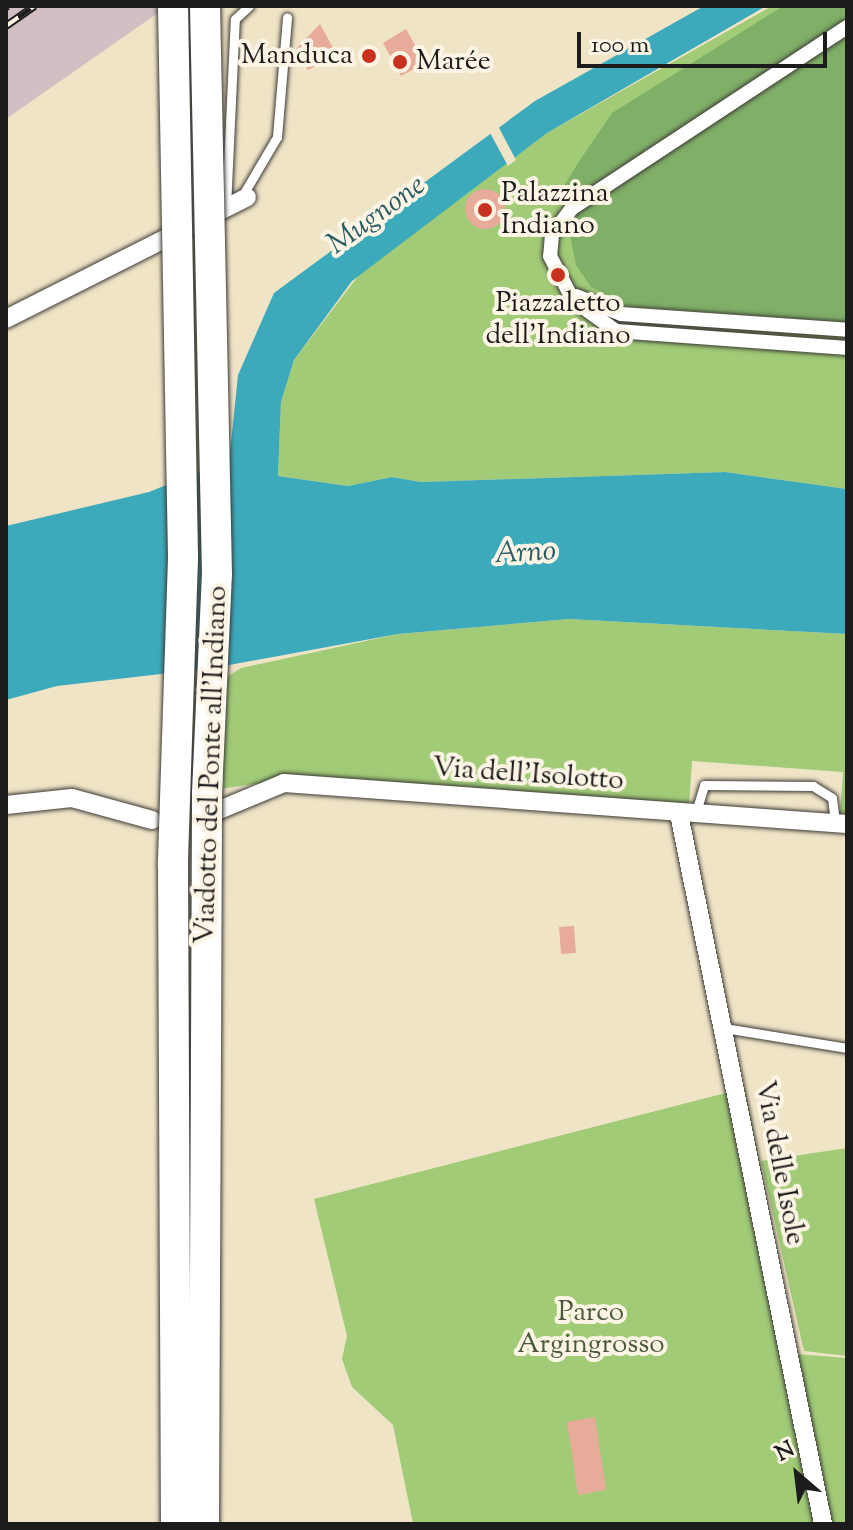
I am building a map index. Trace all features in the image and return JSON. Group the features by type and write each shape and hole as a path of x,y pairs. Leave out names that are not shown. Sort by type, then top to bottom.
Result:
{"highway":[{"name":"Viadotto del Ponte all'Indiano","path":"173,6 183,558 173,866 176,1524"},
{"name":"Viadotto del Ponte all'Indiano","path":"204,1524 207,793 217,574 205,6"}],"street":[{"path":"847,27 572,208 552,235 550,256 564,288 616,331 847,348"},
{"path":"6,319 237,202"},
{"path":"586,308 621,314 847,330"},
{"name":"Via dell'Isolotto","path":"212,813 284,783 841,824"},
{"path":"6,805 72,798 152,820"},
{"name":"Via delle Isole","path":"687,814 724,1028 823,1524"}],"lane":[{"path":"237,202 235,19 249,6"},
{"path":"237,202 277,137 287,17"},
{"path":"687,814 704,785 813,786 832,798 841,824"},
{"path":"724,1028 847,1048"}],"shaded area":[{"path":"6,6 168,6 6,119"}],"green space":[{"path":"772,6 847,6 847,489 725,472 421,482 392,477 348,486 278,476 281,402 294,360 365,267 547,133"},
{"path":"783,6 847,6 847,322 627,306 591,287 576,265 562,189 612,113"},
{"path":"569,619 847,634 847,813 840,813 843,772 692,761 689,806 283,780 219,789 227,677 241,668 398,634"},
{"name":"Parco Argingrosso","path":"745,1088 797,1354 847,1358 847,1524 413,1524 393,1425 352,1387 342,1359 347,1336 314,1199"},
{"path":"847,1148 847,1356 804,1351 761,1161"}],"water":[{"name":"Arno","path":"704,6 766,6 547,133 352,281 294,360 281,402 278,476 348,486 392,477 421,482 725,472 847,489 847,634 569,619 398,634 213,668 57,686 6,700 6,526 149,492 221,463 230,453 238,375 274,293 535,101"}],"pier":[{"path":"497,124 516,160 508,166 489,131"}],"building":[{"path":"320,24 337,55 308,70 296,49"},
{"path":"406,29 425,63 401,76 383,43"},
{"name":"Palazzina Indiano","path":"485,189 499,195 505,209 499,223 485,229 471,223 465,209 471,195"},
{"path":"574,926 576,953 561,954 559,927"},
{"path":"595,1417 606,1490 578,1495 567,1422"}],"railway":[{"path":"6,26 35,6"}],"place":[{"name":"Manduca","path":"369,56"},
{"name":"Marée","path":"400,62"},
{"name":"Palazzina Indiano","path":"485,210"},
{"name":"Piazzaletto dell'Indiano","path":"558,275"}],"water label":[{"name":"Mugnone","path":"377,216"}]}
